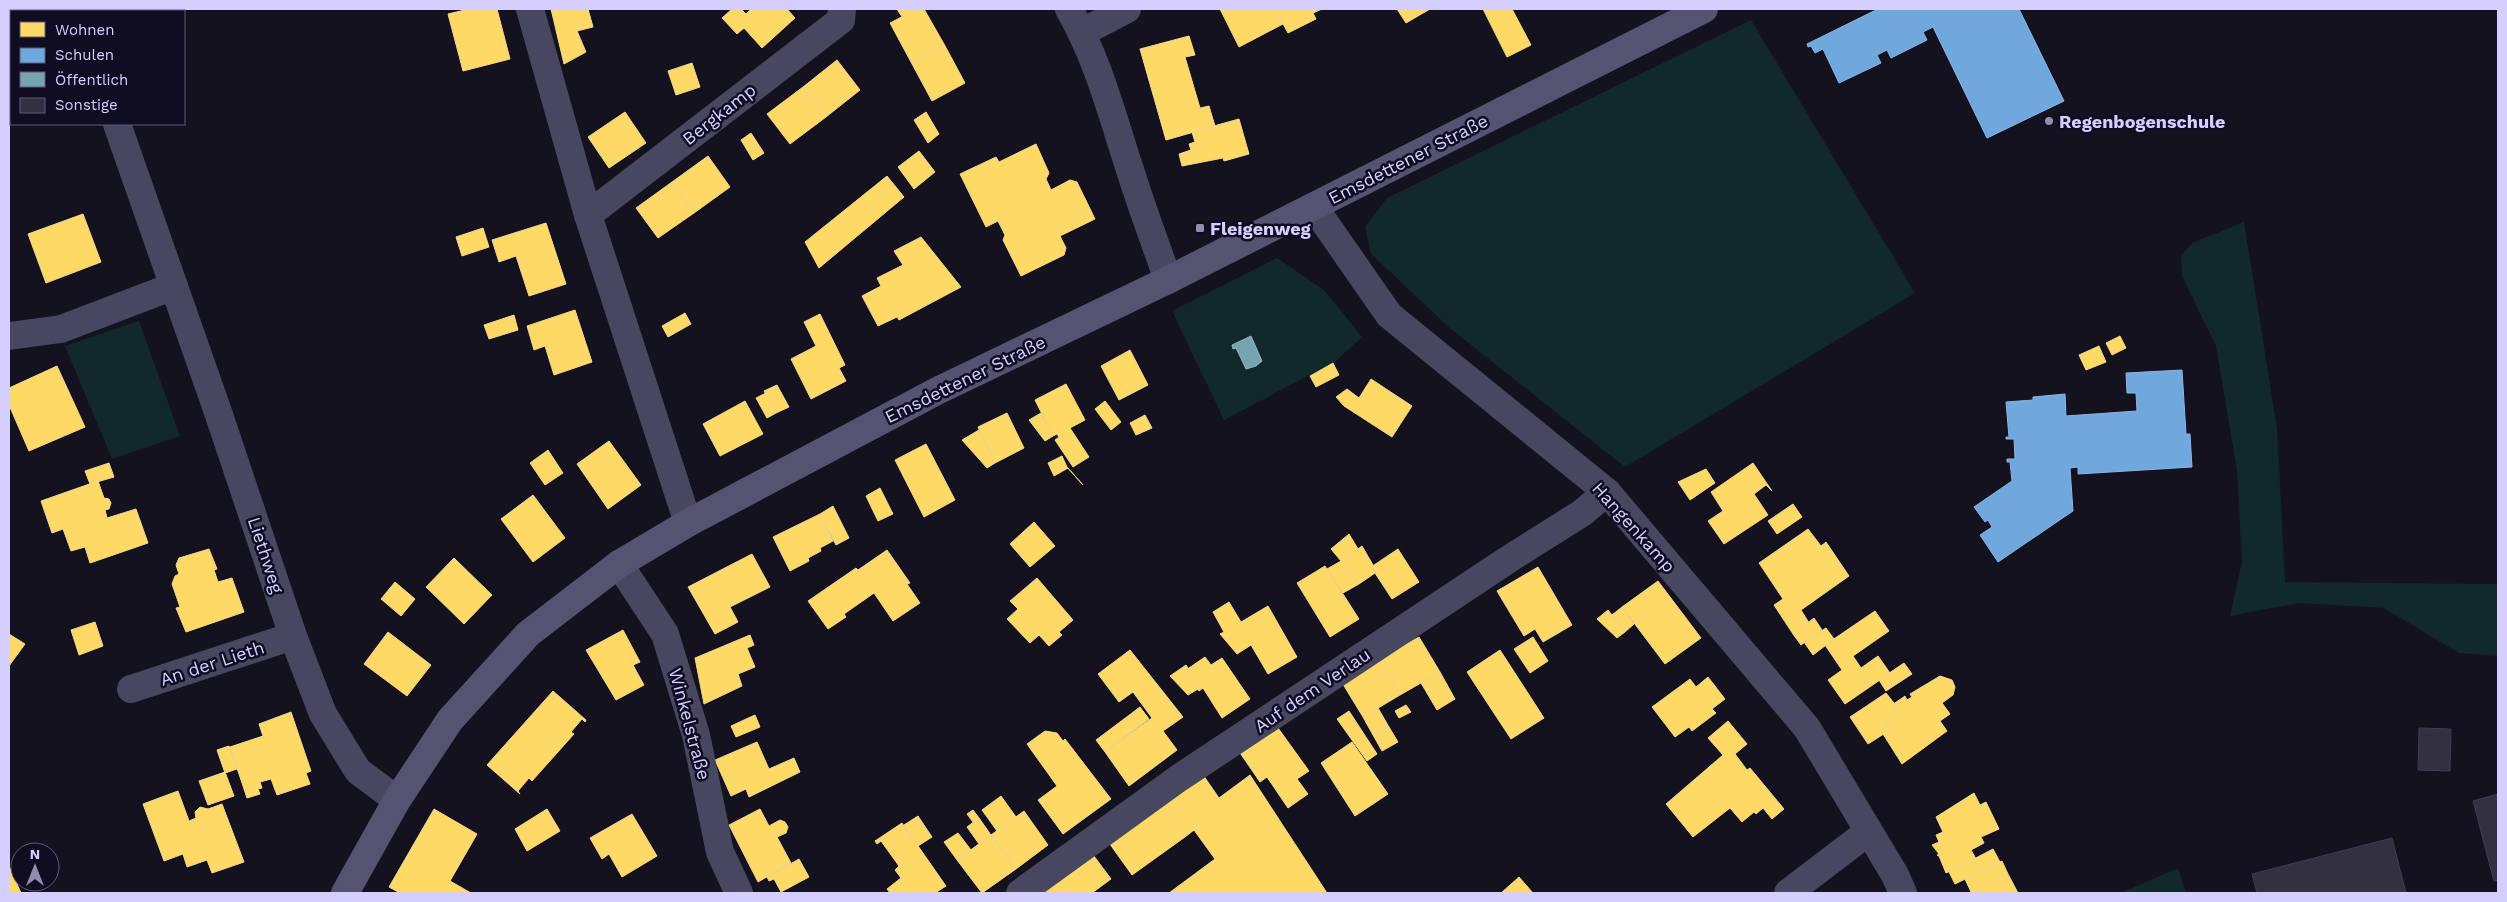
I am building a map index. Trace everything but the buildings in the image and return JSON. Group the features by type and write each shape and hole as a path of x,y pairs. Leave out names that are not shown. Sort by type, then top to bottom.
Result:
{"main road":[{"name":"Emsdettener Straße","path":"345,893 397,800 450,720 528,634 619,564 688,523 937,391 1168,280 1704,9"}],"street":[{"path":"530,9 588,216 688,523"},
{"name":"Bergkamp","path":"588,216 841,20 842,9"},
{"path":"1127,9 1076,20 1106,90 1132,176 1168,280"},
{"name":"Liethweg","path":"117,125 293,636 323,714 358,771 397,800"},
{"name":"Hangenkamp","path":"1314,207 1389,315 1607,492 1806,728 1895,875 1903,893"},
{"path":"9,336 61,329 174,286"},
{"name":"Auf dem Verlau","path":"1020,893 1179,778 1509,559 1582,513 1607,492"},
{"name":"Winkelstraße","path":"619,564 665,634 696,735 720,852 739,893"},
{"name":"An der Lieth","path":"131,689 293,636"},
{"path":"1788,893 1868,832"}],"green space":[{"path":"1751,20 1915,293 1625,467 1451,329 1371,254 1365,227 1387,198"},
{"path":"2244,222 2277,428 2285,582 2498,584 2498,656 2459,653 2384,608 2299,603 2230,616 2242,562 2237,471 2216,346 2182,276 2181,256 2192,243"},
{"path":"1277,258 1324,290 1362,337 1336,361 1224,420 1172,311"},
{"path":"139,321 180,436 112,459 65,346"},
{"path":"2178,868 2186,893 2121,893"}],"place":[{"name":"Regenbogenschule","path":"2049,121"},
{"name":"Fleigenweg","path":"1200,228"}]}
